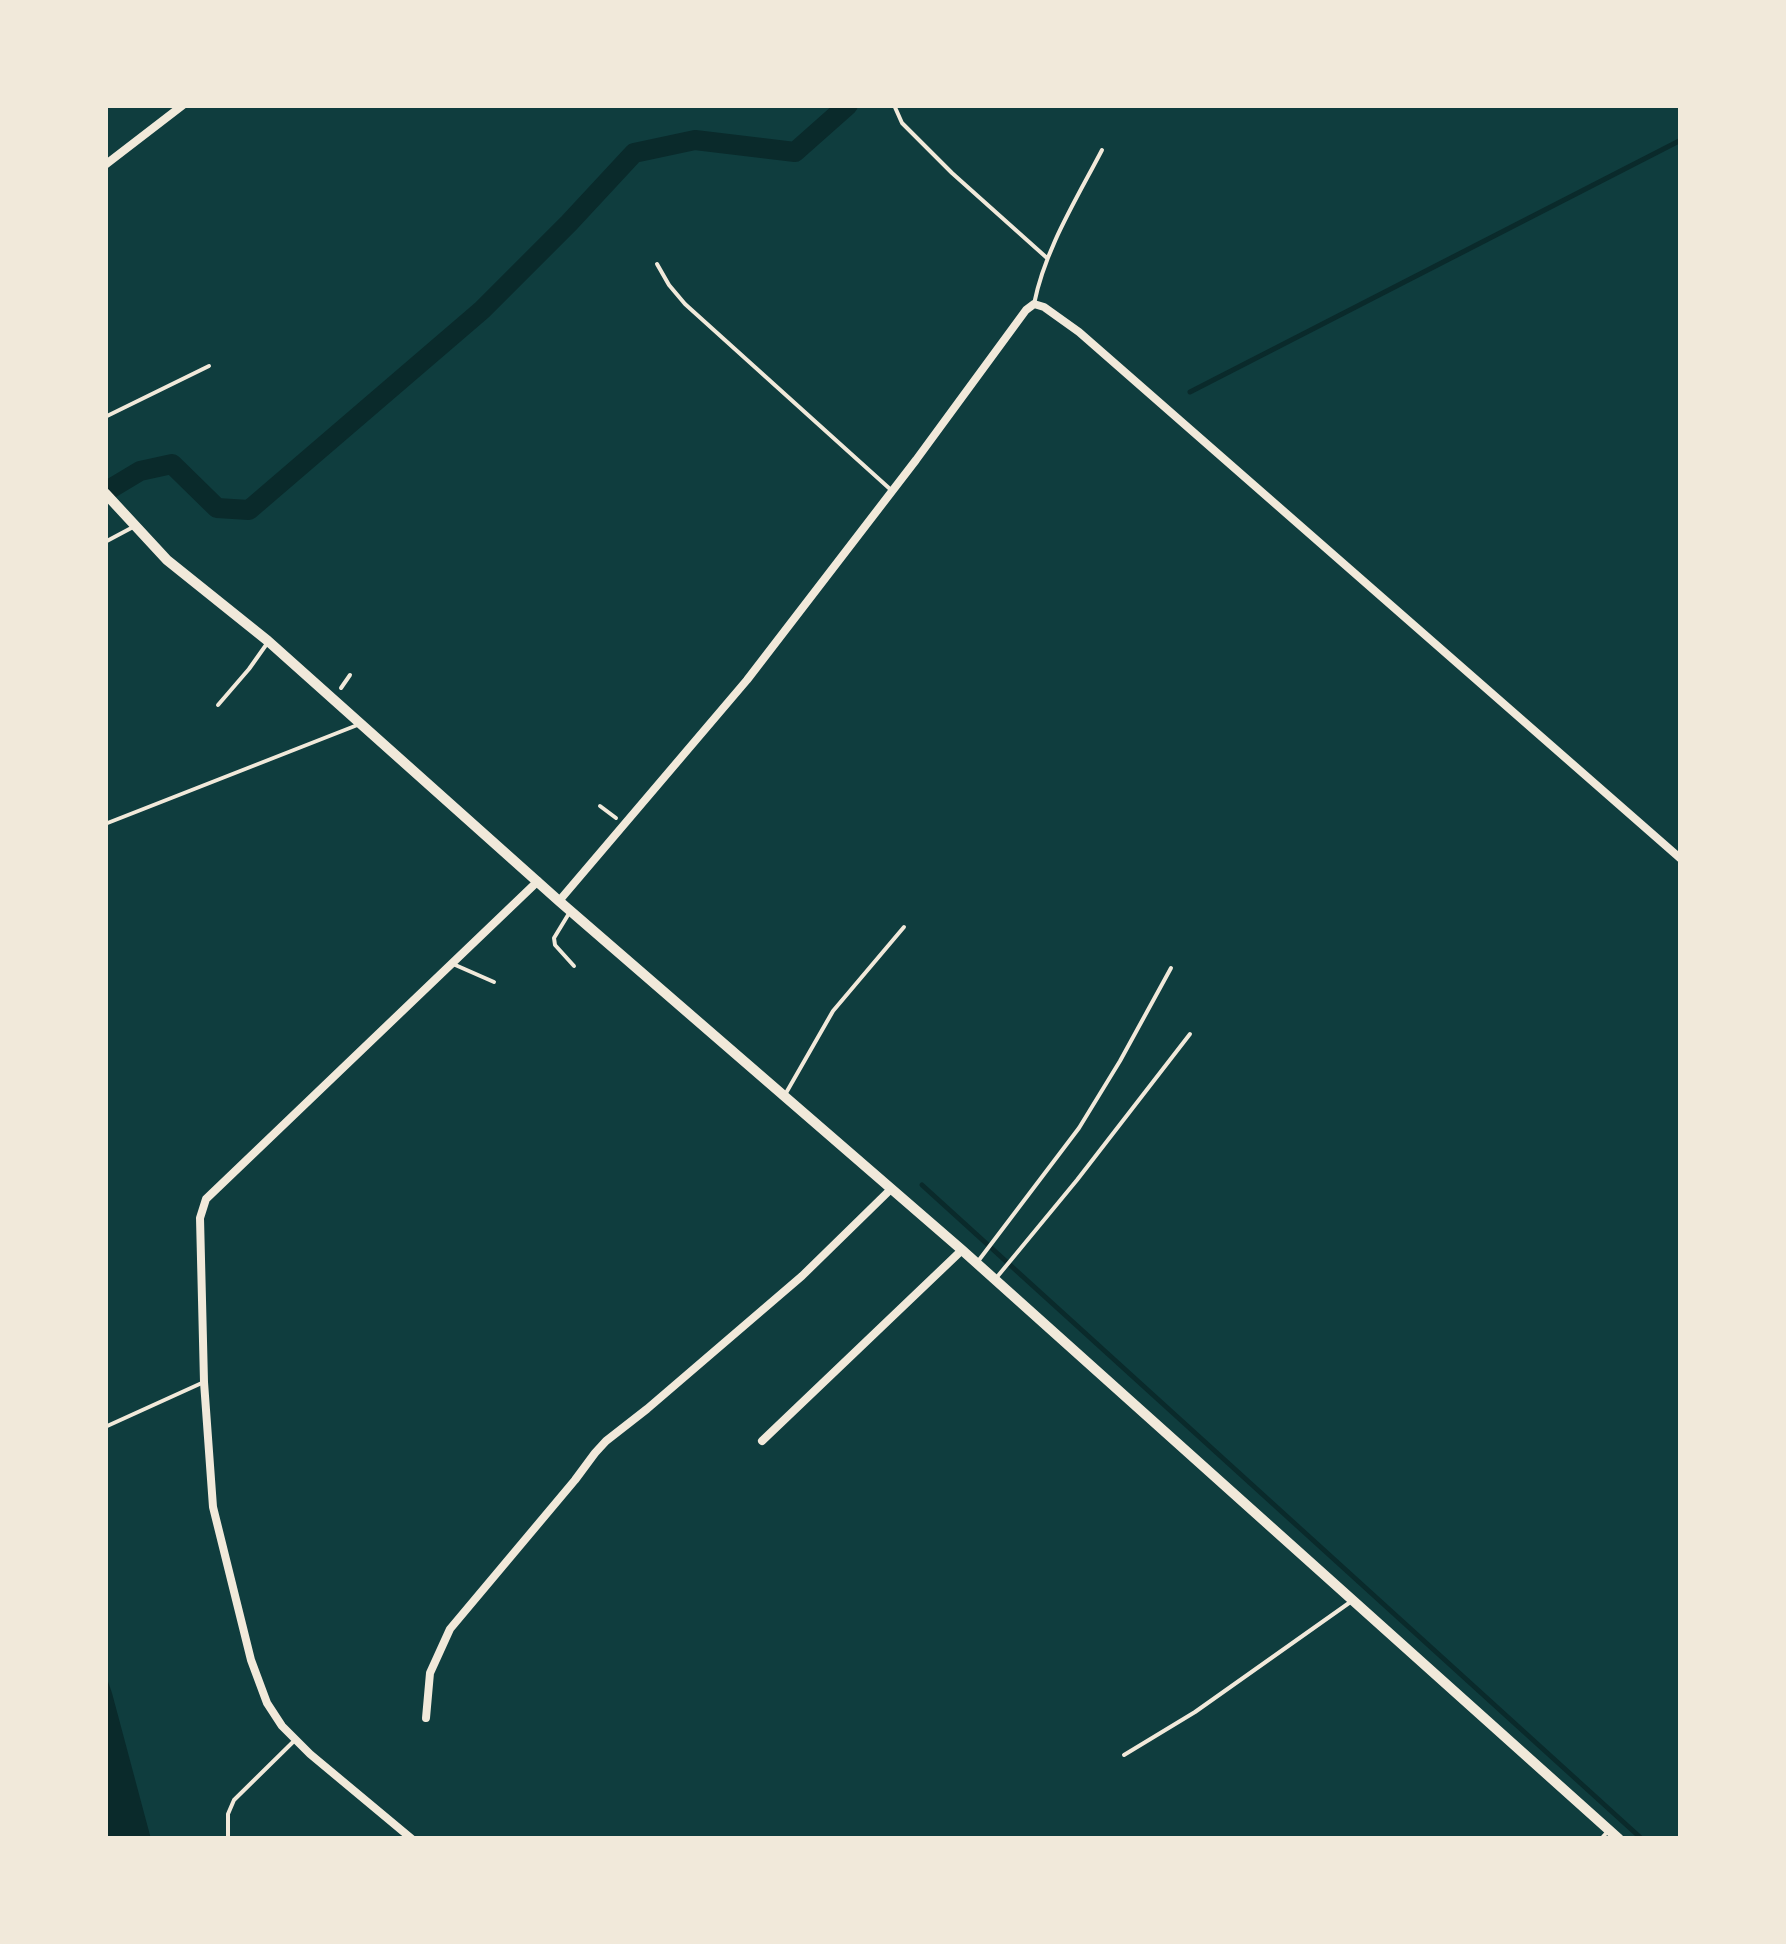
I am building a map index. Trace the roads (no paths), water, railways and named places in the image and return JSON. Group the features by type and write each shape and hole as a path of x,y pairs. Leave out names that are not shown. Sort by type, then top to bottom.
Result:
{"street":[{"path":"105,165 182,105"},
{"path":"559,901 747,680 1034,304 1079,332 1679,853"},
{"path":"105,493 168,560 268,641 571,912 962,1250 1353,1600 1605,1835 1619,1839"},
{"path":"412,1839 282,1726 251,1660 213,1507 204,1382 200,1218 206,1199 538,881"},
{"path":"426,1718 430,1672 450,1628 595,1452 802,1276 892,1189"},
{"path":"762,1441 962,1250"}],"lane":[{"path":"894,105 902,123 952,174 1047,258"},
{"path":"1034,304 1047,258 1102,150"},
{"path":"657,264 685,304 892,491"},
{"path":"105,417 209,366"},
{"path":"105,542 135,526"},
{"path":"218,704 249,670 268,641"},
{"path":"105,824 360,724"},
{"path":"571,912 554,938 555,945 574,966"},
{"path":"784,1096 833,1011 904,926"},
{"path":"453,964 494,982"},
{"path":"977,1264 1078,1128 1120,1061 1170,968"},
{"path":"995,1280 1190,1034"},
{"path":"105,1427 204,1382"},
{"path":"1124,1755 1195,1712 1353,1600"},
{"path":"228,1839 228,1814 234,1800 296,1740"}],"water":[{"path":"105,1673 112,1693 151,1839 105,1839"}],"waterway":[{"path":"105,492 140,471 172,464 217,508 249,510 482,310 634,153 695,140 795,152 848,105"},
{"path":"1190,392 1681,140"},
{"path":"922,1185 1642,1839"}]}
